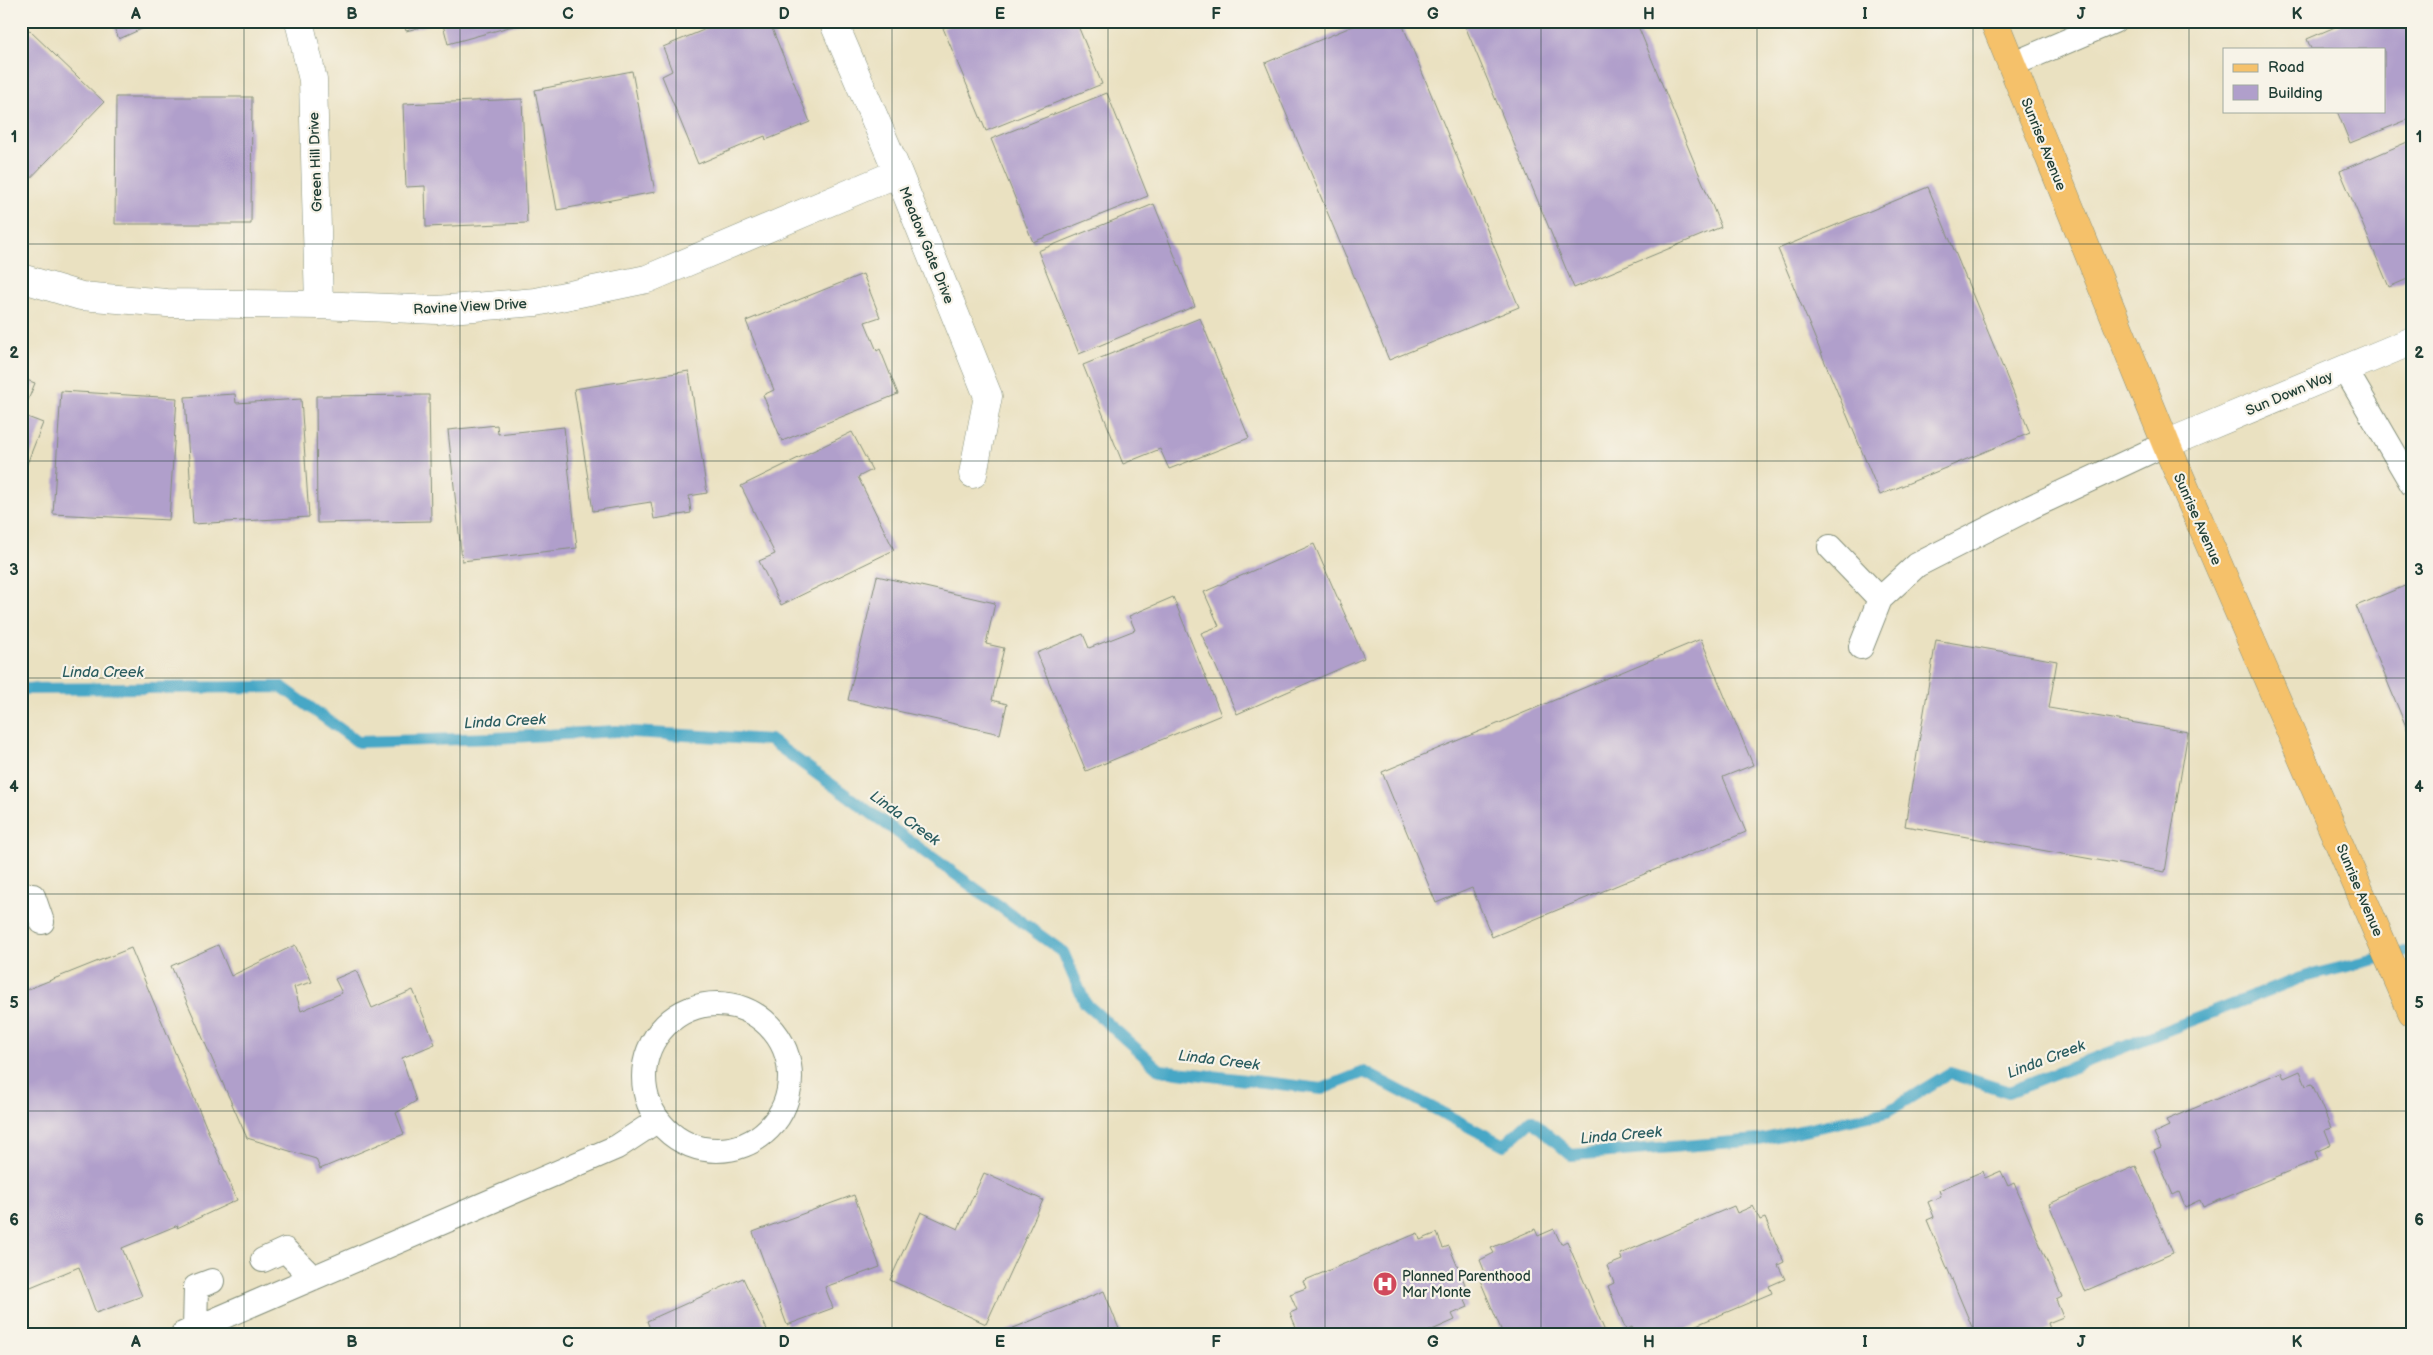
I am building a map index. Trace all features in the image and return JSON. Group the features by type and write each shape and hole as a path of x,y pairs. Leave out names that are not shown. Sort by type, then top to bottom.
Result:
{"main road":[{"name":"Sunrise Avenue","path":"1994,21 2166,444 2412,1012"}],"street":[{"name":"Green Hill Drive","path":"299,21 313,80 319,305"},
{"name":"Meadow Gate Drive","path":"833,21 898,172 988,396 973,474"},
{"name":"Ravine View Drive","path":"21,278 91,297 167,303 319,305 437,310 536,302 647,279 898,172"},
{"name":"Sun Down Way","path":"2166,444 2412,341"}],"lane":[{"path":"2011,65 2114,21"},
{"path":"2345,369 2412,484"},
{"path":"1861,647 1880,599 1917,565 2031,507 2166,444"},
{"path":"1830,547 1880,599"},
{"path":"21,896 33,896 42,922"},
{"path":"706,1005 731,1005 754,1014 773,1030 785,1050 790,1073 788,1096 778,1118 762,1135 741,1146 718,1151 695,1147 674,1136 658,1120 646,1098 644,1073 650,1048 663,1028 683,1013 706,1005"},
{"path":"189,1331 617,1147 658,1120"},
{"path":"263,1260 286,1250 314,1278"},
{"path":"189,1331 196,1287 212,1281"}],"building":[{"path":"111,21 159,21 119,39"},
{"path":"403,21 440,21 440,22 406,31"},
{"path":"442,21 527,21 527,22 448,44"},
{"path":"725,21 769,21 810,122 766,140 765,136 698,164 662,76 672,71 663,47"},
{"path":"960,21 1076,21 1102,84 986,131 943,28"},
{"path":"1365,21 1401,21 1519,307 1389,360 1265,63"},
{"path":"1463,21 1636,21 1721,227 1574,288"},
{"path":"2349,21 2412,21 2412,118 2350,143 2337,112 2386,112 2386,48 2311,48 2307,39"},
{"path":"28,29 104,102 21,188 21,36"},
{"path":"632,71 655,192 557,210 535,90"},
{"path":"1107,93 1148,196 1033,242 991,139"},
{"path":"116,97 252,97 251,224 115,224"},
{"path":"522,99 527,223 426,227 425,186 406,187 403,104"},
{"path":"2412,140 2412,277 2389,287 2340,171"},
{"path":"1928,187 2030,433 1880,495 1778,249"},
{"path":"1154,204 1195,306 1079,354 1038,251"},
{"path":"863,274 880,317 865,322 877,351 880,349 898,394 782,441 763,395 774,390 746,321"},
{"path":"1200,318 1249,438 1169,469 1160,449 1123,464 1083,365"},
{"path":"689,371 707,493 689,496 691,513 654,519 651,502 593,511 574,389"},
{"path":"21,378 35,383 22,415 43,423 21,479"},
{"path":"61,391 177,398 169,520 53,514"},
{"path":"235,394 236,403 301,399 309,517 193,524 185,397"},
{"path":"429,395 431,521 317,523 316,396"},
{"path":"497,425 498,434 564,427 577,548 462,561 448,430"},
{"path":"852,432 872,470 858,477 894,550 781,605 759,561 775,554 741,486"},
{"path":"1314,544 1364,658 1237,714 1201,633 1219,626 1204,592"},
{"path":"877,576 995,603 986,644 1004,648 992,700 1007,704 1000,734 848,700"},
{"path":"2412,583 2412,741 2356,606"},
{"path":"1173,597 1221,715 1086,771 1037,653 1083,634 1089,648 1135,630 1129,616"},
{"path":"1701,639 1753,765 1723,777 1746,832 1492,937 1472,888 1436,903 1382,772"},
{"path":"1936,640 2057,661 2049,708 2188,732 2165,872 1905,826"},
{"path":"218,945 231,976 295,945 312,982 294,987 301,1011 342,993 335,979 356,970 372,1008 413,990 435,1044 402,1058 416,1101 396,1113 404,1134 320,1169 316,1159 247,1138 171,966"},
{"path":"131,948 237,1200 177,1228 178,1225 122,1248 142,1296 96,1313 79,1267 21,1291 21,992"},
{"path":"2300,1071 2306,1086 2312,1084 2331,1128 2325,1130 2331,1145 2315,1152 2318,1159 2203,1207 2200,1200 2185,1207 2179,1192 2173,1195 2154,1151 2161,1148 2154,1133 2169,1126 2166,1120 2281,1072 2284,1078"},
{"path":"2136,1166 2173,1253 2085,1291 2049,1204"},
{"path":"1983,1171 1985,1178 2001,1171 2008,1186 2014,1183 2062,1297 2056,1300 2063,1317 2048,1323 2050,1329 2039,1334 1975,1334 1927,1220 1934,1217 1928,1202 1941,1196 1939,1190"},
{"path":"984,1173 1043,1200 986,1324 890,1280 921,1212 958,1229"},
{"path":"854,1195 880,1267 825,1287 833,1308 787,1325 753,1232"},
{"path":"1734,1206 1737,1213 1753,1206 1760,1220 1765,1218 1784,1262 1778,1265 1785,1279 1769,1286 1772,1293 1675,1334 1635,1334 1632,1327 1626,1330 1608,1286 1614,1283 1607,1266 1622,1260 1620,1254"},
{"path":"1535,1229 1538,1236 1554,1229 1561,1244 1567,1241 1606,1334 1503,1334 1479,1278 1486,1275 1480,1260 1494,1253 1491,1248"},
{"name":"Planned Parenthood Mar Monte","path":"1418,1233 1420,1240 1437,1233 1443,1248 1449,1246 1467,1289 1461,1292 1468,1307 1452,1314 1455,1320 1423,1334 1299,1334 1290,1313 1297,1310 1290,1294 1306,1288 1303,1281"},
{"path":"743,1278 769,1334 652,1334 647,1321"},
{"path":"1104,1291 1121,1334 999,1334"}],"waterway":[{"name":"Linda Creek","path":"21,689 282,687 358,742 495,738 615,731 770,740 1063,952 1085,1003 1160,1070 1322,1089 1364,1072 1504,1145 1531,1120 1571,1155 1759,1140 1887,1112 1950,1073 2009,1092 2300,978 2412,950"}],"place":[{"name":"Planned Parenthood Mar Monte","path":"1385,1284"}]}
